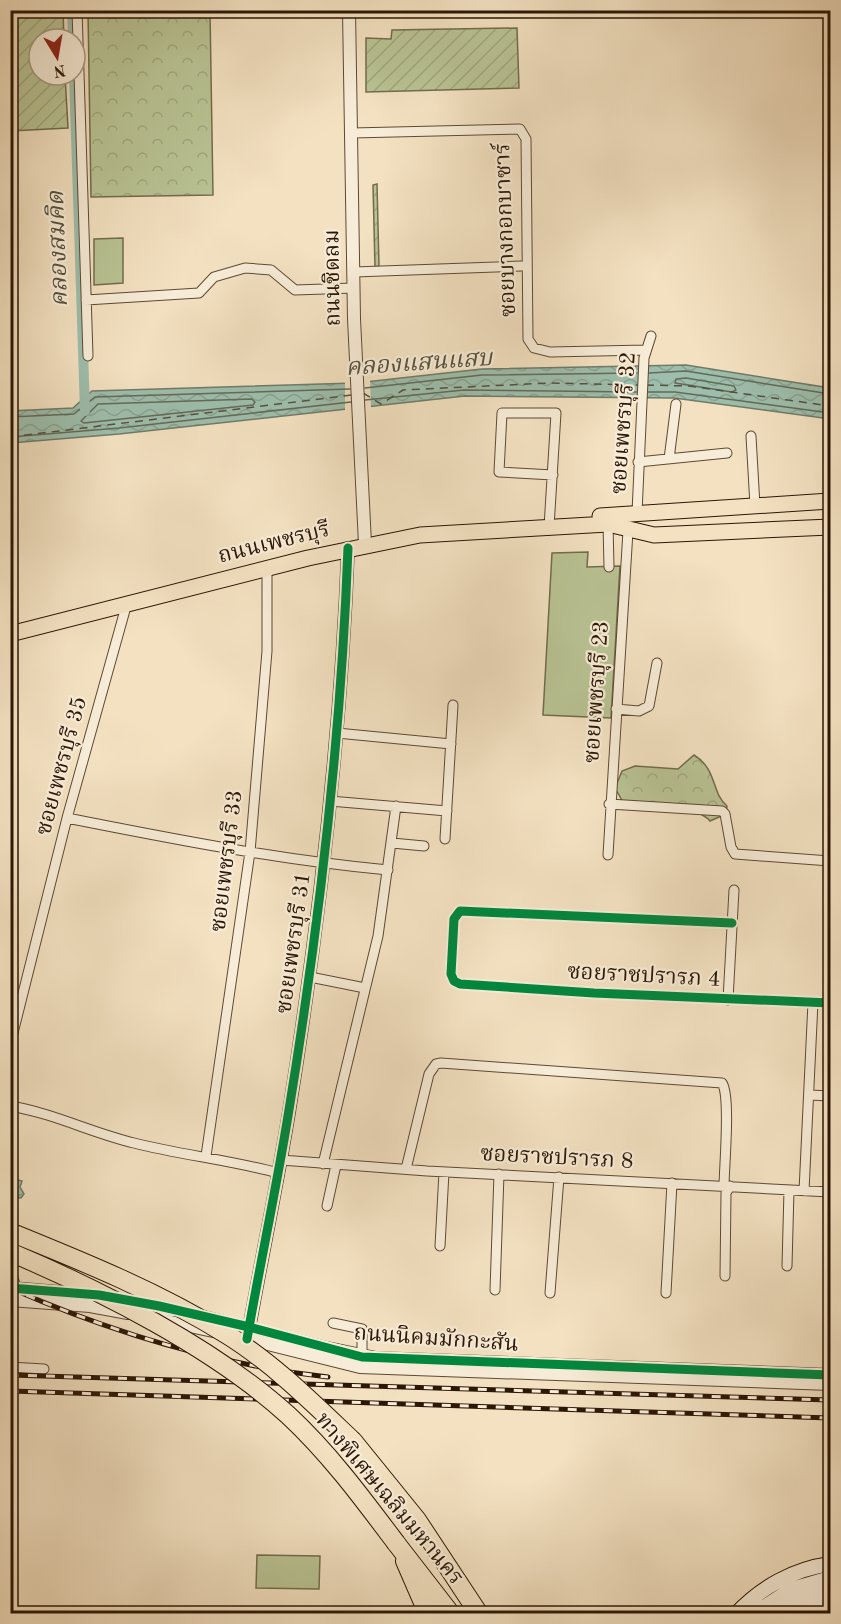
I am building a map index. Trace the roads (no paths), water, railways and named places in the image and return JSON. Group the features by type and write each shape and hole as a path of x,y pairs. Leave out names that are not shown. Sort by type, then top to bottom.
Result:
{"highway":[{"name":"ทางพิเศษเฉลิมมหานคร","path":"10,1232 132,1282 227,1335 280,1374 353,1441 417,1520 479,1614"},
{"name":"ทางพิเศษเฉลิมมหานคร","path":"10,1252 128,1309 240,1376 288,1415 313,1440 452,1614"},
{"path":"396,1543 428,1614"}],"main road":[{"name":"ถนนเพชรบุรี","path":"551,527 565,520 637,513 831,501"},
{"name":"ถนนเพชรบุรี","path":"10,634 365,544 462,531 616,524 628,531 641,534 672,535 831,527"},
{"path":"736,1614 757,1593 777,1581 795,1573 831,1564"},
{"path":"753,1614 792,1589 831,1578"},
{"path":"771,1614 803,1596 831,1589"},
{"path":"790,1614 801,1607 831,1599"}],"street":[{"path":"77,10 88,356"},
{"name":"ถนนชิดลม","path":"349,10 354,319 365,544"},
{"name":"ซอยบางกอกบาซาร์","path":"352,133 516,127 526,139 528,339 534,348 550,352 645,354"},
{"path":"354,272 521,266"},
{"path":"86,300 199,293 214,277 244,268 271,270 295,290 354,288"},
{"name":"ซอยเพชรบุรี 32","path":"637,513 645,354 651,336"},
{"path":"669,459 676,404"},
{"path":"551,527 556,413 502,413 499,472 553,475"},
{"path":"751,436 755,506"},
{"path":"638,462 727,453"},
{"path":"608,524 609,567"},
{"name":"ซอยเพชรบุรี 23","path":"608,855 609,804 628,531"},
{"name":"ซอยเพชรบุรี 31","path":"248,1333 281,1160 310,977 337,733 348,548"},
{"name":"ซอยเพชรบุรี 33","path":"206,1156 250,852 267,651 267,568"},
{"name":"ซอยเพชรบุรี 35","path":"10,1045 67,818 127,603"},
{"path":"616,709 639,711 649,706 657,663"},
{"path":"445,839 453,705"},
{"path":"337,733 451,744"},
{"path":"330,801 447,811"},
{"path":"609,804 722,811 725,814 731,847 735,854 831,861"},
{"path":"323,1164 382,913 396,806"},
{"path":"67,818 324,864 388,870"},
{"path":"392,843 424,846"},
{"path":"728,1000 734,890"},
{"name":"ซอยราชปรารภ 4","path":"732,923 460,911 454,919 451,974 456,983 728,1000 831,1003"},
{"path":"310,977 365,988"},
{"path":"804,1191 813,1002"},
{"path":"406,1169 429,1074 436,1064 722,1083 726,1088 725,1276"},
{"path":"810,1095 831,1096"},
{"path":"10,1106 30,1109 134,1143 206,1156 278,1173"},
{"name":"ซอยราชปรารภ 8","path":"281,1160 444,1172 831,1192"},
{"path":"327,1206 336,1165"},
{"path":"440,1246 444,1172"},
{"path":"495,1290 499,1174"},
{"path":"550,1293 560,1177"},
{"path":"666,1293 672,1184"},
{"path":"787,1266 789,1190"},
{"path":"10,1270 14,1294"},
{"name":"ถนนนิคมมักกะสัน","path":"14,1294 90,1306 158,1313 362,1357 468,1363 664,1367 831,1375"},
{"path":"333,1323 362,1329 362,1357"},
{"name":"ถนนนิคมมักกะสัน","path":"248,1333 334,1362 379,1368 831,1384"},
{"path":"10,1367 44,1369"}],"water":[{"name":"คลองแสนแสบ","path":"686,365 830,388 830,419 674,398 465,396 119,434 11,443 10,411 73,408 92,391 356,383 482,369"},
{"path":"10,1178 22,1181 20,1187 24,1194 21,1198 11,1197"}],"waterway":[{"name":"คลองสมคิด","path":"72,10 73,27"},
{"name":"คลองสมคิด","path":"74,87 85,411"}],"railway":[{"path":"10,1288 87,1319 166,1344 247,1364 328,1377"},
{"path":"10,1375 830,1400"},
{"path":"10,1391 830,1418"}]}
